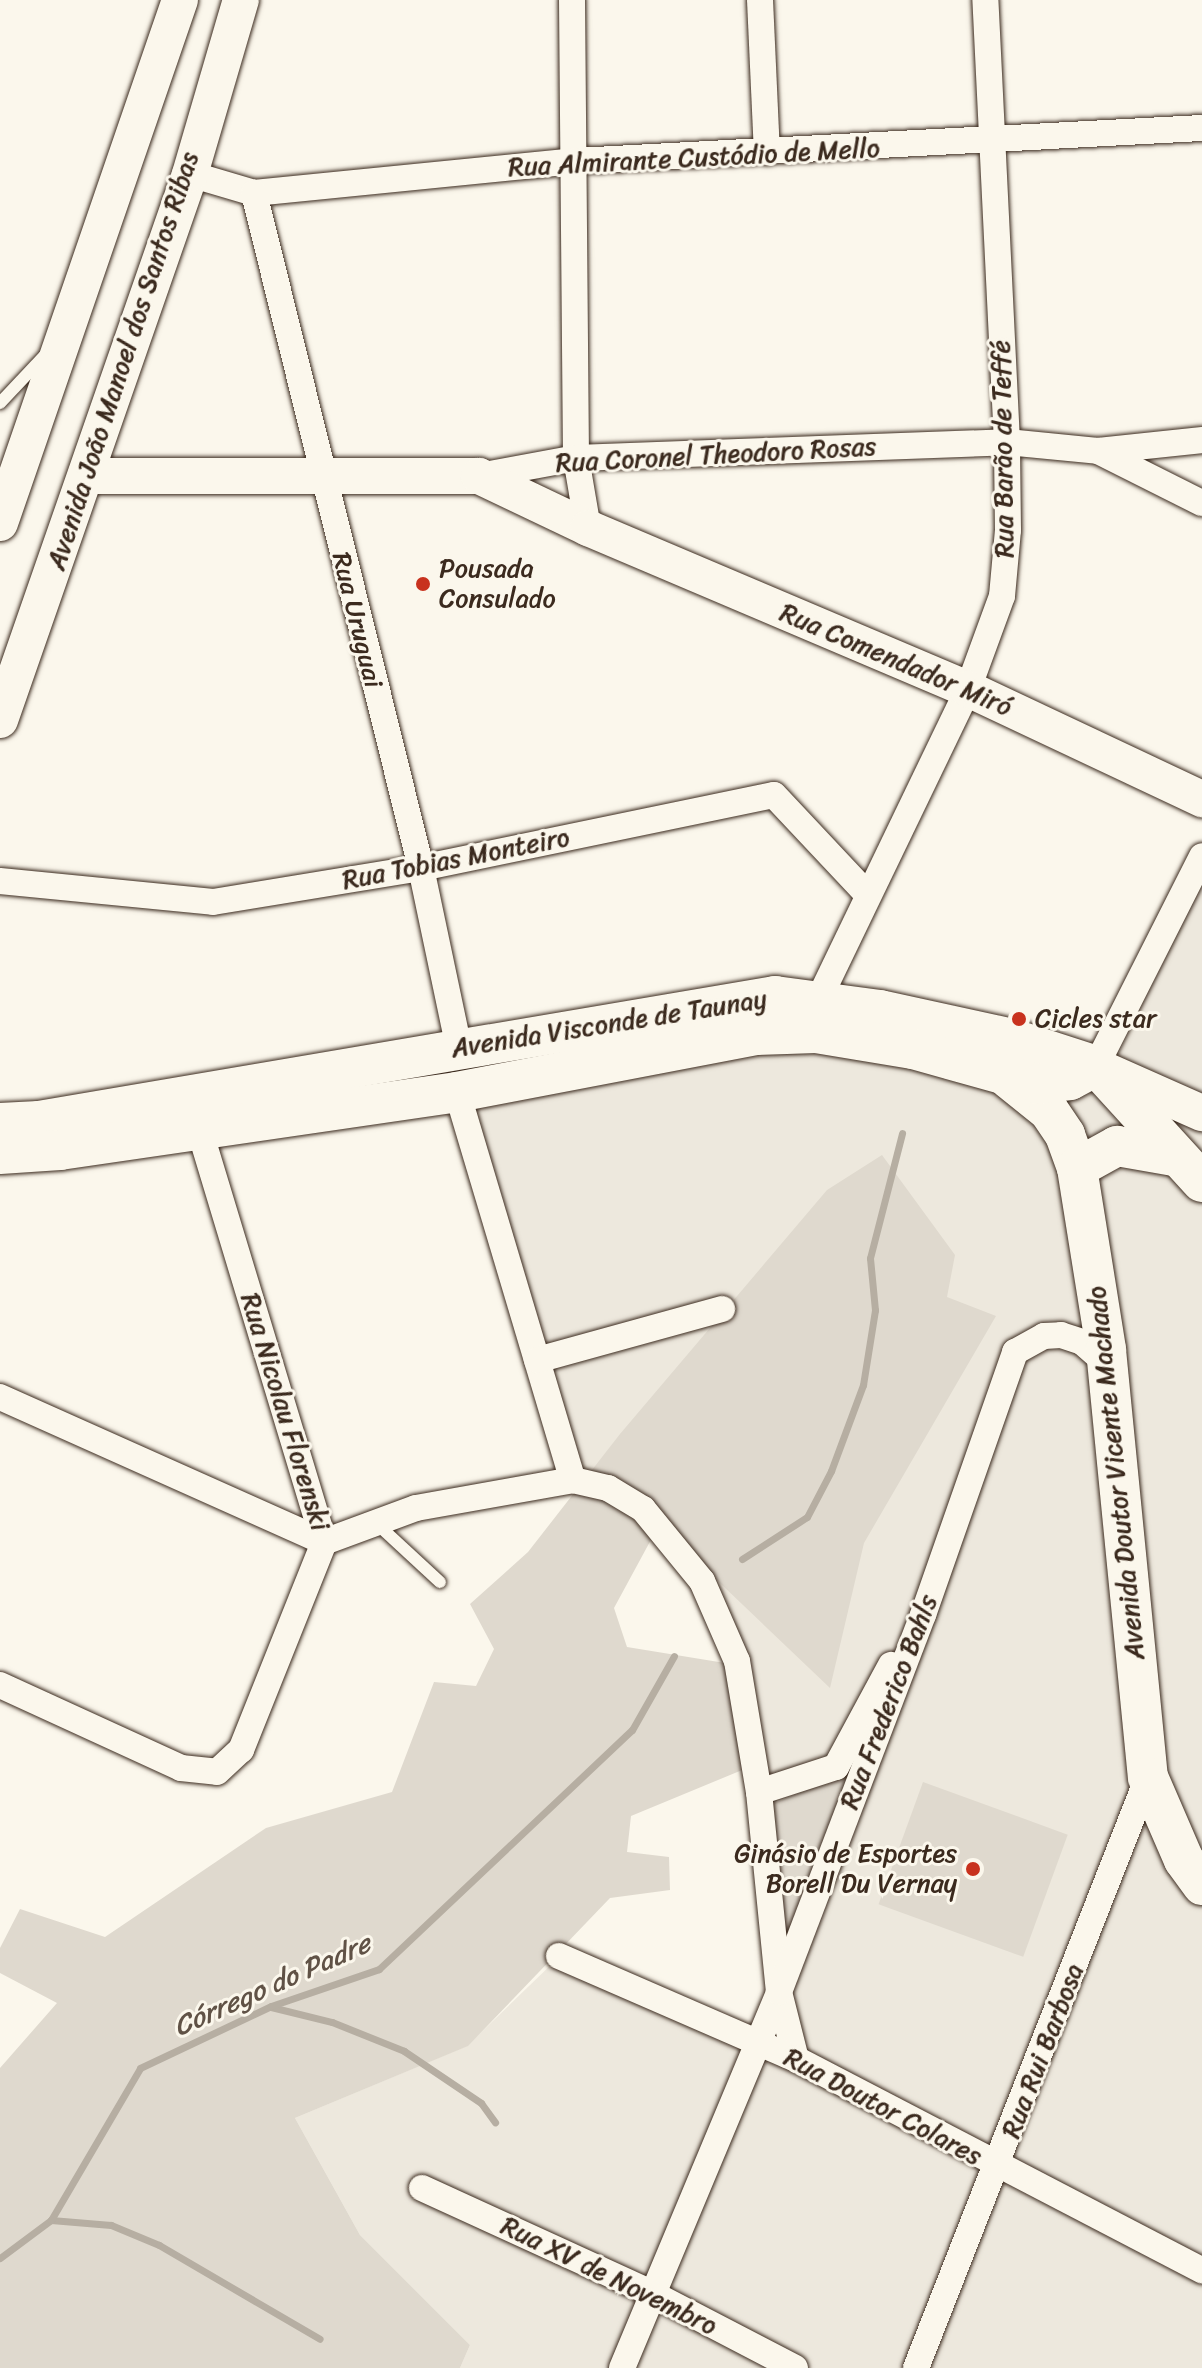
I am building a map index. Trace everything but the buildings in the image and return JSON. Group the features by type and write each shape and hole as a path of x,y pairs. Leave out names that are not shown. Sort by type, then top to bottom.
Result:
{"main road":[{"path":"0,523 180,0"},
{"name":"Avenida João Manoel dos Santos Ribas","path":"0,720 190,174 241,0"},
{"path":"129,154 133,178 152,193 175,190 190,174"},
{"name":"Rua Coronel Theodoro Rosas","path":"87,476 479,476"},
{"name":"Rua Comendador Miró","path":"479,476 588,528 968,689 1202,799"},
{"name":"Avenida Visconde de Taunay","path":"0,1123 39,1121 775,996 818,1001 1013,1039 1096,1066"},
{"name":"Avenida Visconde de Taunay","path":"0,1154 60,1150 199,1127 457,1092 756,1035 816,1033 899,1047 1006,1077 1054,1084 1096,1066"},
{"path":"1096,1066 1202,1113"},
{"path":"1077,1168 1096,1066"},
{"path":"1096,1066 1188,1169"},
{"name":"Avenida Doutor Vicente Machado","path":"1006,1077 1049,1111 1065,1135 1077,1168 1107,1364 1148,1777 1184,1860 1202,1885"},
{"path":"1077,1168 1117,1146 1188,1169"}],"street":[{"path":"572,0 576,161 576,458 578,496 588,528"},
{"path":"760,0 767,152"},
{"name":"Rua Barão de Teffé","path":"818,1001 968,689 1002,596 1008,530 1007,442 985,0"},
{"name":"Rua Almirante Custódio de Mello","path":"190,174 254,193 576,161 993,142 1202,128"},
{"name":"Rua Uruguai","path":"254,193 321,477 421,868 459,1048"},
{"name":"Rua Coronel Theodoro Rosas","path":"479,476 576,458 1007,442 1098,451 1202,440"},
{"path":"1098,451 1202,503"},
{"name":"Rua Tobias Monteiro","path":"0,881 213,902 421,868 774,795 868,895"},
{"path":"1096,1066 1202,856"},
{"path":"457,1092 573,1480"},
{"name":"Rua Nicolau Florenski","path":"0,1685 181,1768 217,1772 241,1750 324,1542 199,1127"},
{"path":"537,1360 722,1309"},
{"name":"Rua Frederico Bahls","path":"622,2368 779,1992 923,1615 1015,1352 1044,1336 1061,1335 1082,1342 1107,1364"},
{"path":"0,1397 324,1542 416,1508 573,1480 608,1488 643,1509 702,1581 737,1661 759,1792 779,1992 796,2059"},
{"path":"759,1792 836,1767 863,1712 923,1615"},
{"name":"Rua Rui Barbosa","path":"916,2368 998,2167 1148,1777"},
{"name":"Rua Doutor Colares","path":"559,1956 796,2059 998,2167 1202,2270"},
{"name":"Rua XV de Novembro","path":"422,2188 653,2294 795,2368"}],"lane":[{"path":"0,403 37,360 64,341"},
{"path":"376,1523 440,1582"}],"shaded area":[{"path":"1202,876 1202,2368 460,2368 470,2345 360,2235 295,2118 467,2046 557,1959 769,2036 758,1769 705,1580 575,1477 460,1091 463,1049 776,998 1110,1072"},
{"path":"882,1155 955,1255 947,1297 996,1316 864,1543 830,1688 659,1525 614,1608 627,1647 731,1664 747,1768 631,1816 627,1852 669,1857 670,1890 610,1898 468,2046 295,2118 360,2235 470,2345 460,2368 0,2368 0,2068 57,2003 0,1973 0,1948 20,1909 105,1937 266,1828 392,1792 434,1682 476,1686 494,1649 470,1604 528,1552 620,1434 827,1190"},
{"path":"872,1713 787,1945 771,1805 816,1785"},
{"name":"Ginásio de Esportes Borell Du Vernay","path":"923,1782 1068,1835 1023,1957 879,1904"}],"waterway":[{"name":"Córrego do Padre","path":"742,1559 807,1517 831,1471 863,1385 875,1310 870,1258 902,1133"},
{"name":"Córrego do Padre","path":"0,2258 51,2220 140,2068 271,2006 379,1969 632,1730 674,1656"},
{"path":"271,2007 332,2022 404,2051 481,2103 495,2122"},
{"path":"51,2220 111,2225 159,2245 320,2339"}],"place":[{"name":"Pousada Consulado","path":"423,584"},
{"name":"Cicles star","path":"1019,1019"},
{"name":"Ginásio de Esportes Borell Du Vernay","path":"973,1869"}]}
